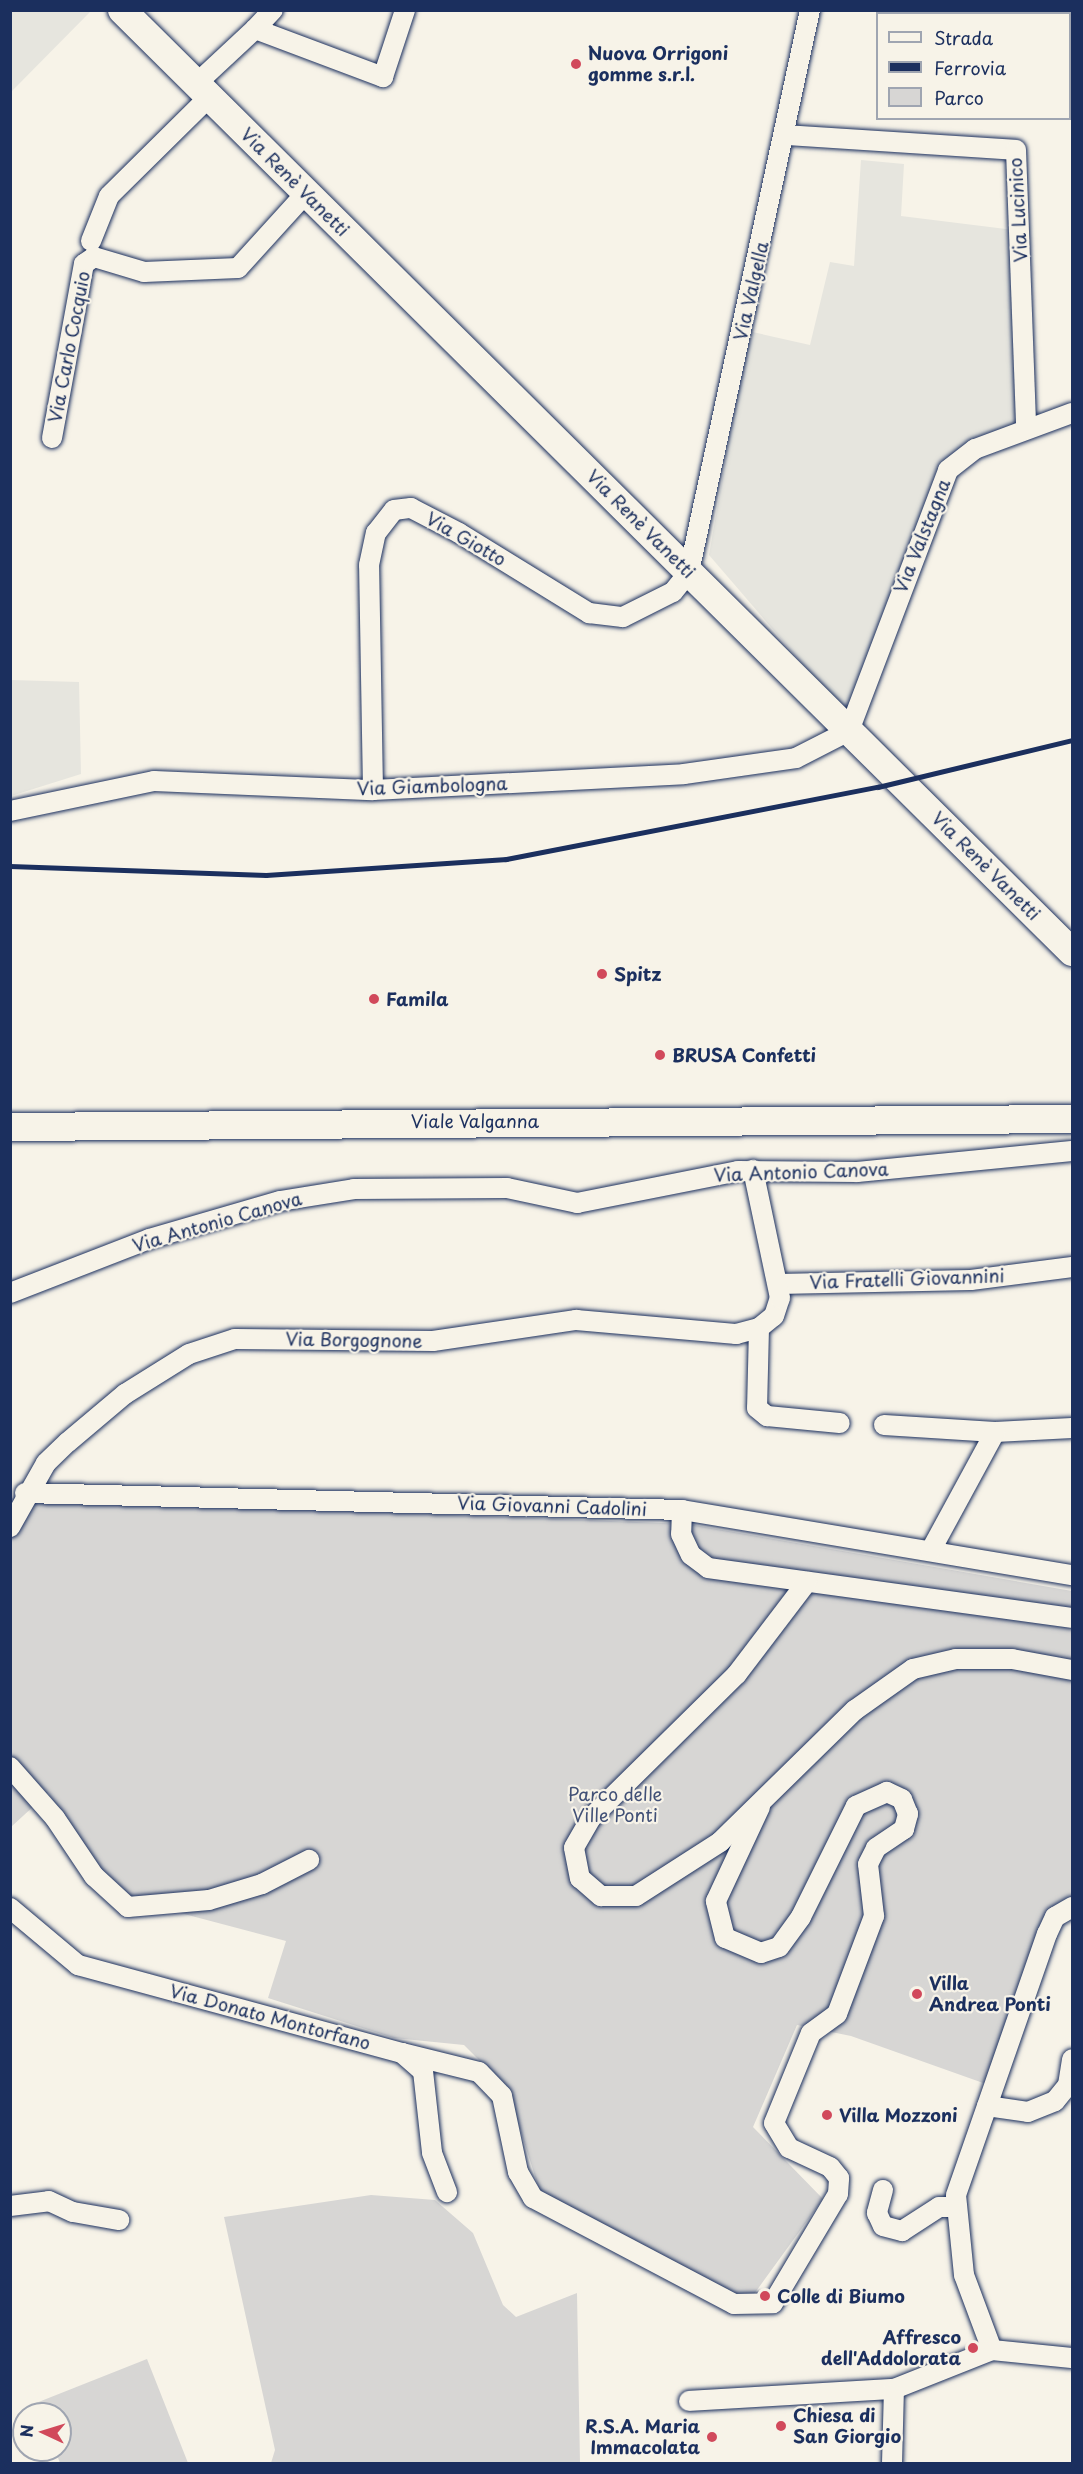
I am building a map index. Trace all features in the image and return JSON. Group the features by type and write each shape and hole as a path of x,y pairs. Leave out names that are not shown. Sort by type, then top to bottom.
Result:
{"street":[{"name":"Via Renè Vanetti","path":"122,10 1072,952"},
{"path":"91,241 109,196 273,10"},
{"path":"255,29 383,77 405,10"},
{"name":"Via Valgella","path":"689,572 786,135 810,10"},
{"name":"Via Lucinico","path":"786,135 1016,150 1026,429"},
{"name":"Via Carlo Cocquio","path":"52,438 84,264 94,257 144,272 238,268 306,193"},
{"name":"Via Valstagna","path":"849,731 948,470 975,449 1072,413"},
{"name":"Via Giotto","path":"373,790 369,565 376,533 394,510 411,508 459,533 589,613 622,617 673,592 689,572"},
{"name":"Via Giambologna","path":"10,811 154,781 373,790 684,774 796,758 849,731"},
{"name":"Viale Valganna","path":"10,1127 1072,1119"},
{"name":"Via Antonio Canova","path":"10,1293 149,1239 280,1202 354,1189 507,1188 577,1203 753,1170 857,1172 1072,1151"},
{"path":"753,1170 778,1284 774,1316 759,1328 757,1408 767,1416 840,1423"},
{"name":"Via Fratelli Giovannini","path":"778,1284 971,1280 1072,1267"},
{"name":"Via Borgognone","path":"14,1521 25,1493 46,1463 125,1394 189,1354 236,1340 433,1341 576,1320 736,1334 759,1328"},
{"path":"884,1425 995,1432 1072,1428"},
{"path":"931,1550 995,1432"},
{"name":"Via Giovanni Cadolini","path":"25,1493 682,1510 1072,1575"},
{"path":"682,1510 681,1534 692,1556 708,1568 1072,1618"},
{"path":"807,1582 737,1674 591,1818 574,1848 580,1878 602,1896 636,1896 711,1848 760,1808 855,1710 913,1669 956,1659 1012,1659 1072,1670"},
{"path":"10,1767 55,1818 94,1876 128,1907 209,1900 262,1884 309,1860"},
{"path":"402,2052 479,2072 502,2096 518,2172 533,2199 734,2304 773,2303 833,2204 839,2178 830,2167 789,2148 774,2123 811,2032 837,2014 874,1916 868,1864 876,1848 904,1829 908,1814 902,1799 887,1792 856,1806 801,1917 779,1947 761,1953 725,1938 716,1901 760,1808"},
{"name":"Via Donato Montorfano","path":"10,1908 78,1965 402,2052 423,2071 432,2153 447,2192"},
{"path":"992,2350 964,2275 956,2195 1047,1934 1056,1917 1072,1908"},
{"path":"987,2106 1028,2112 1055,2101 1068,2085 1072,2060"},
{"path":"882,2190 877,2213 883,2226 902,2231 939,2206 958,2215"},
{"path":"10,2206 49,2201 73,2212 119,2220"},
{"path":"690,2401 894,2389 992,2350 1072,2358"},
{"path":"892,2463 894,2389"}],"shaded area":[{"path":"10,11 91,11 11,92"},
{"path":"861,160 904,164 901,216 1014,230 1020,428 951,460 849,718 709,555 748,331 810,345 830,262 854,266"},
{"path":"11,680 79,682 81,774 11,796"}],"green space":[{"name":"Parco delle Ville Ponti","path":"11,1498 688,1524 1072,1591 1072,1906 1068,1905 1000,2089 851,2036 797,2025 753,2127 823,2199 749,2301 541,2195 507,2088 464,2045 394,2038 268,1998 286,1941 116,1896 48,1793 11,1827"},
{"path":"371,2195 435,2200 473,2233 503,2305 516,2317 577,2293 580,2463 271,2463 275,2450 224,2217"},
{"path":"147,2359 188,2463 60,2463 72,2462 72,2402 39,2402"}],"railway":[{"path":"10,866 266,875 506,859 878,787 1072,740"}],"place":[{"name":"Nuova Orrigoni gomme s.r.l.","path":"576,64"},
{"name":"Spitz","path":"602,974"},
{"name":"Famila","path":"374,999"},
{"name":"BRUSA Confetti","path":"660,1055"},
{"name":"Villa Andrea Ponti","path":"917,1994"},
{"name":"Villa Mozzoni","path":"827,2115"},
{"name":"Colle di Biumo","path":"765,2296"},
{"name":"Affresco dell'Addolorata","path":"973,2348"},
{"name":"Chiesa di San Giorgio","path":"781,2426"},
{"name":"R.S.A. Maria Immacolata","path":"712,2437"}]}
